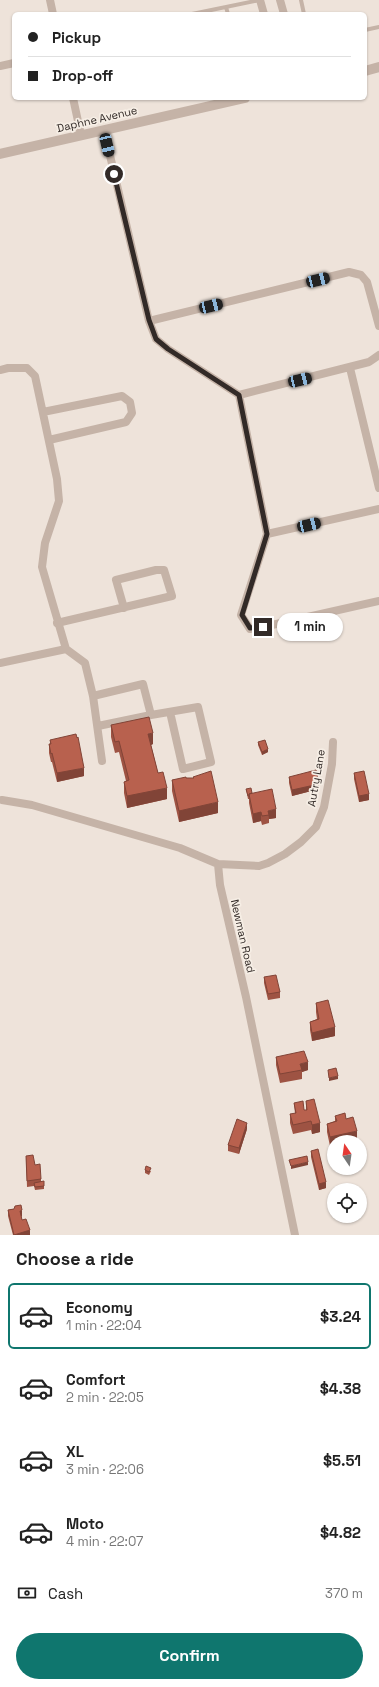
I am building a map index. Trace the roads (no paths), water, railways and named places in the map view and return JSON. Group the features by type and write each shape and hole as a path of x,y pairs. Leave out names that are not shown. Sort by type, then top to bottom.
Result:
{"street":[{"path":"50,0 53,12"},
{"path":"260,0 263,12"},
{"path":"280,0 283,12"},
{"path":"0,66 12,63"},
{"path":"367,70 379,67"},
{"path":"73,100 82,135"},
{"name":"Daphne Avenue","path":"0,154 236,100"},
{"path":"104,130 149,320 156,339 168,349 239,395 267,534 242,615 250,628 263,627 379,601"},
{"path":"149,320 349,272 361,275 367,282 379,326"},
{"path":"239,395 350,368 369,362 379,355"},
{"path":"0,370 27,368 35,376 57,479 59,501 45,542 42,567 66,648 85,663 93,696 98,726 98,742 102,761"},
{"path":"350,368 379,488"},
{"path":"42,412 122,396 130,402 132,413 126,422 49,440"},
{"path":"267,534 379,509"},
{"path":"58,623 124,608 172,596 164,570 156,570 116,580 124,608"},
{"path":"0,663 66,648"},
{"path":"93,696 142,684 150,715"},
{"path":"98,726 150,715 198,707 211,762 183,769 170,712"},
{"name":"Autry Lane","path":"218,864 249,867 268,863 302,842 316,827 324,808 332,764 333,742"},
{"path":"2,800 32,805 180,848 218,864"},
{"name":"Newman Road","path":"218,864 220,885 246,996 295,1235"}],"lane":[{"path":"202,12 260,0"},
{"path":"301,0 304,12"},
{"path":"226,7 227,12"},
{"path":"367,30 379,27"}]}
